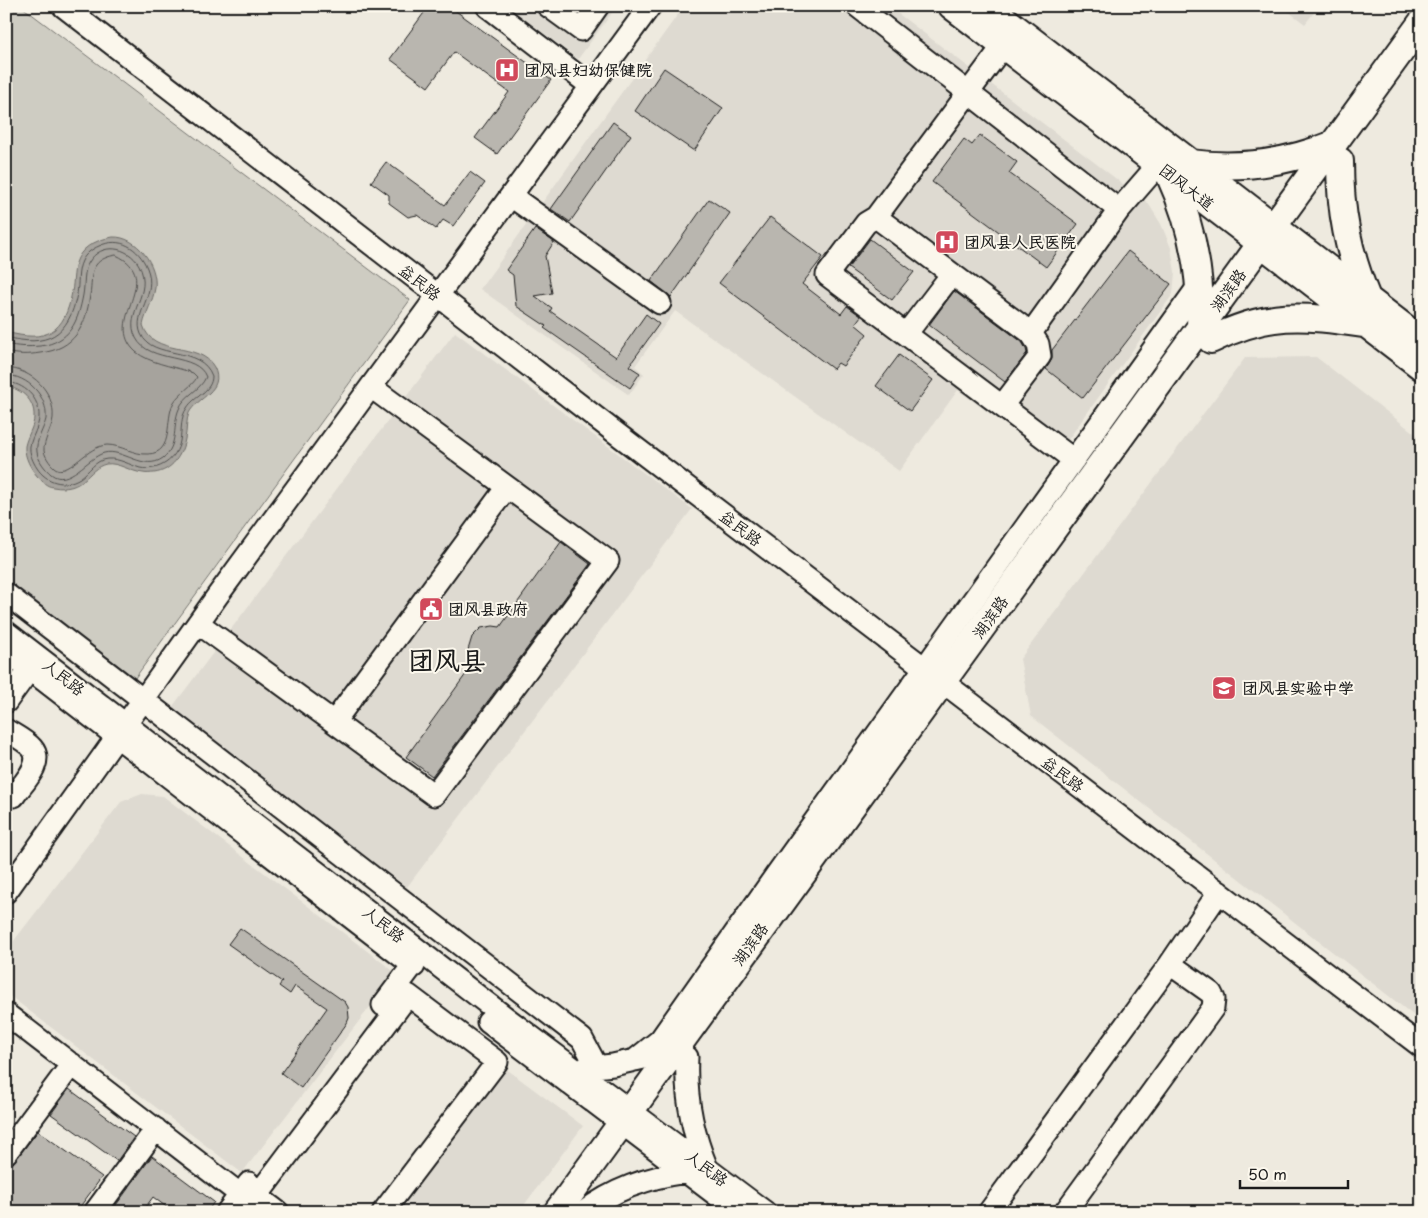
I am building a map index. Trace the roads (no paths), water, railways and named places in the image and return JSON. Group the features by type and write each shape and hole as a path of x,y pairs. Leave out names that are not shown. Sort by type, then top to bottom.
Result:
{"main road":[{"name":"团风大道","path":"952,6 1004,46 1274,240 1367,298 1422,340"},
{"name":"团风大道","path":"987,6 1172,167"},
{"name":"湖滨路","path":"557,1212 631,1121 681,1053 767,945 941,680 1206,334 1337,152 1422,22"},
{"name":"湖滨路","path":"1337,152 1422,48"},
{"path":"1366,324 1313,317 1272,318 1206,334 1194,247 1172,167 1264,164 1337,152 1346,234 1351,256 1367,298"},
{"name":"团风大道","path":"1274,240 1366,324 1422,367"},
{"name":"湖滨路","path":"576,1212 631,1121"}],"street":[{"name":"益民路","path":"63,6 438,296 1422,1047"},
{"path":"487,6 591,86"},
{"path":"548,6 581,30 598,6"},
{"path":"6,892 198,623 650,6"},
{"path":"856,6 1120,210"},
{"path":"1004,46 876,217 866,223 827,275 1074,460"},
{"path":"1031,333 1120,210 1172,167"},
{"path":"510,196 660,303"},
{"path":"876,217 1031,333 1038,344 1040,356 1002,406"},
{"path":"906,334 952,274"},
{"path":"635,1060 660,1040 941,680 1074,460 1200,284"},
{"path":"198,623 434,796 608,561 371,387"},
{"path":"334,722 508,487"},
{"path":"6,594 582,1039 597,1067"},
{"name":"人民路","path":"6,632 122,731 413,965 631,1121 707,1168 765,1212"},
{"name":"人民路","path":"6,652 122,731 574,1068 686,1172 739,1212"},
{"path":"6,702 30,670"},
{"path":"6,730 32,748 35,758 34,768 14,796"},
{"path":"989,1212 1170,964 1219,892"},
{"path":"1065,1212 1213,1008 1214,999 1211,993 1170,964"},
{"path":"227,1212 413,965"},
{"path":"278,1212 257,1196 408,995 497,1062 383,1212"},
{"path":"6,1014 263,1212"},
{"path":"574,1068 597,1067 681,1053 686,1077 690,1117 697,1143 707,1168"},
{"path":"6,1153 72,1064"},
{"path":"95,1212 156,1129"},
{"path":"584,1212 606,1197 637,1183 661,1176 686,1172"}],"water":[{"path":"113,237 130,241 138,247 149,261 153,270 155,288 143,325 148,335 156,341 198,354 207,359 214,367 217,375 216,382 209,393 189,413 181,451 171,466 160,472 146,473 115,464 106,464 72,487 51,486 45,484 38,477 27,459 25,446 33,424 34,411 26,396 12,387 6,386 6,332 32,336 43,335 59,326 69,306 75,266 81,253 93,243"}],"place":[{"name":"团风县妇幼保健院","path":"507,70"},
{"name":"团风县人民医院","path":"947,242"},
{"name":"团风县政府","path":"431,609"},
{"name":"团风县实验中学","path":"1224,688"}],"district":[{"name":"团风县","path":"447,661"}]}
